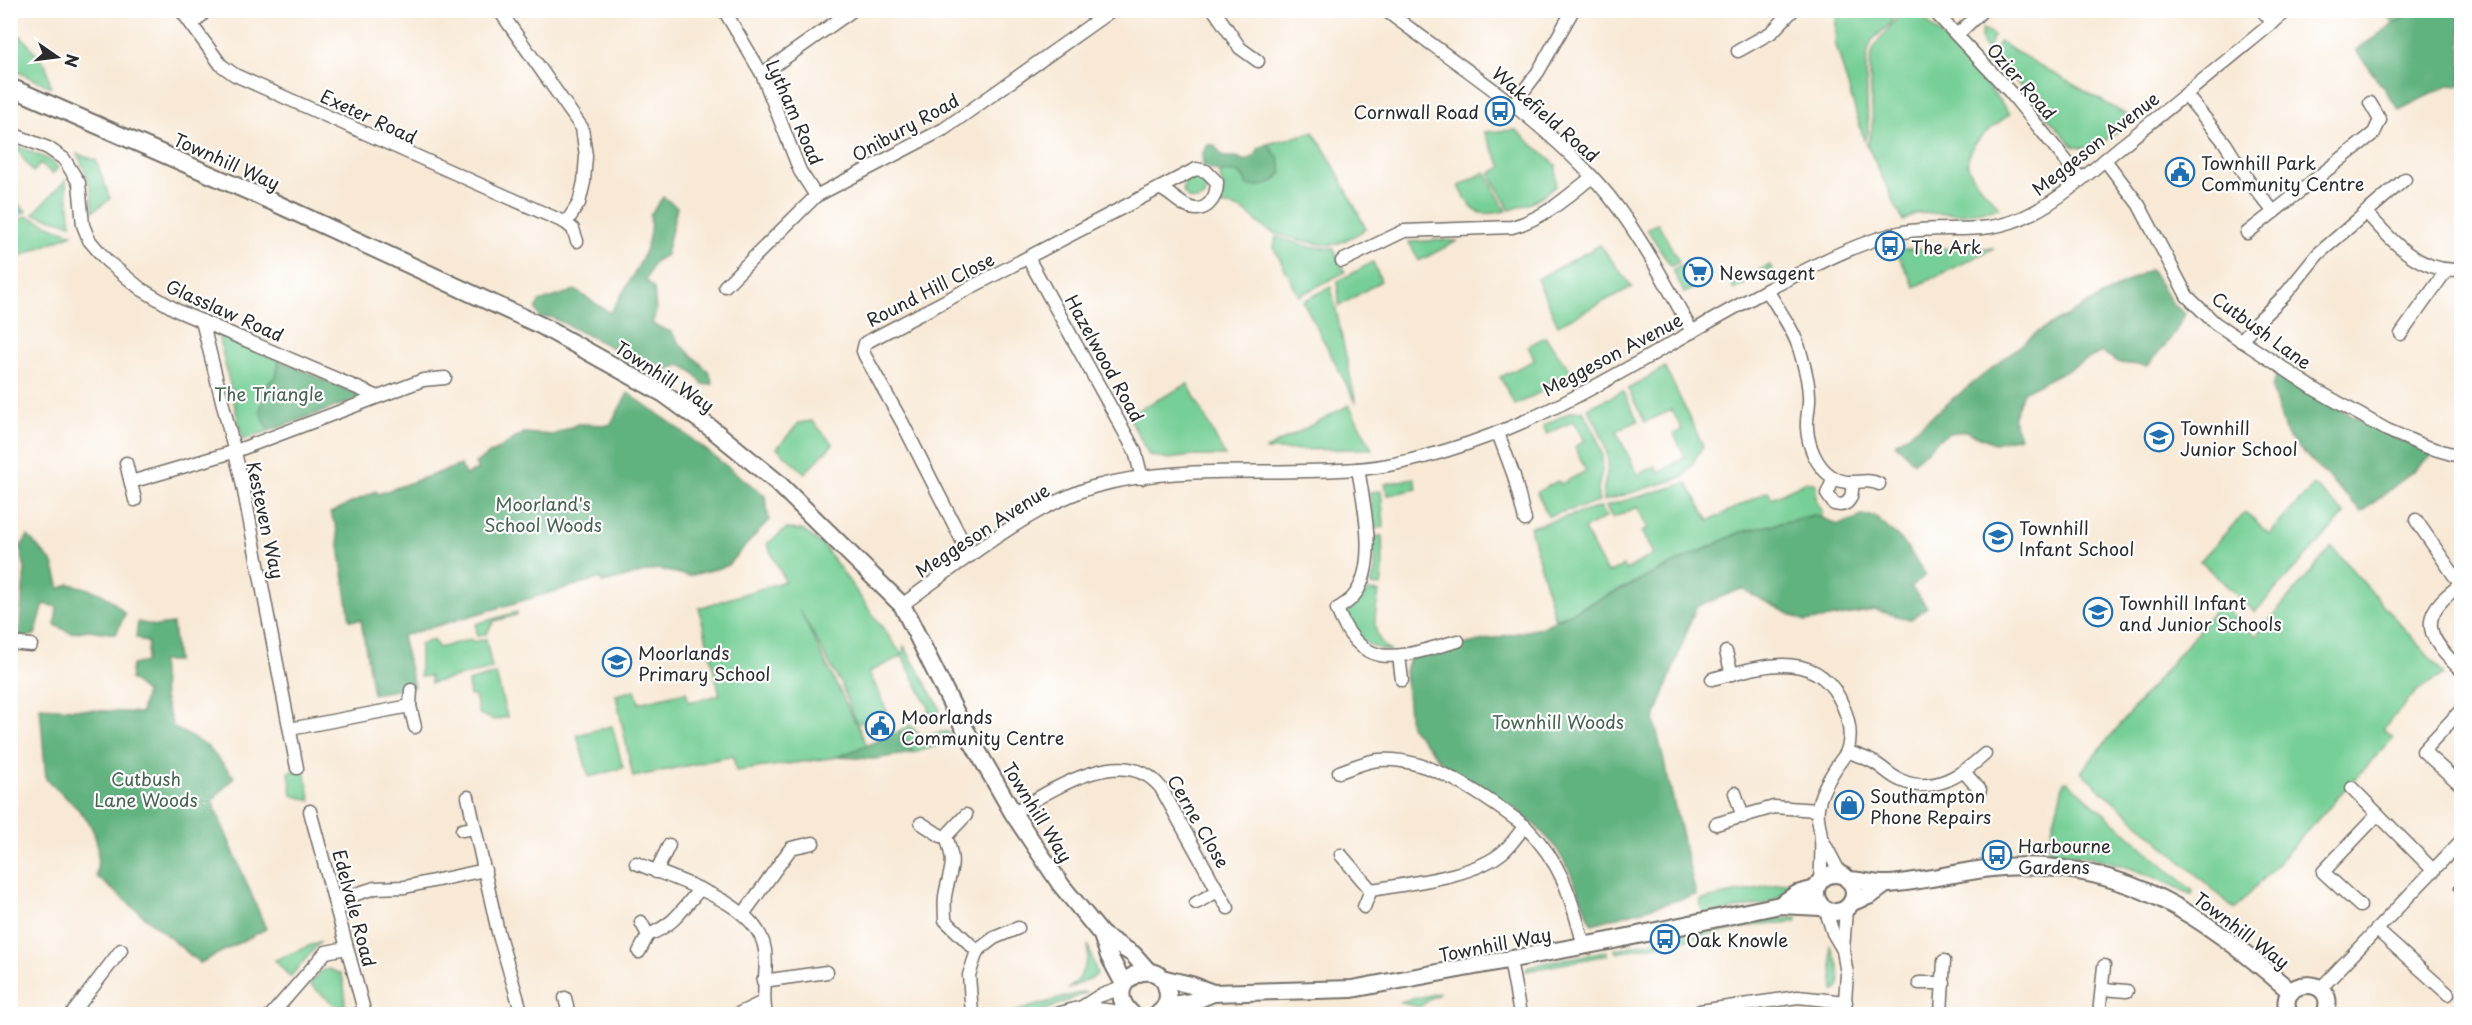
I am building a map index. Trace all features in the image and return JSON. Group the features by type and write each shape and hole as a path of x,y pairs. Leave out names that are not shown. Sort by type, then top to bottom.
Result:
{"street":[{"name":"Exeter Road","path":"181,10 221,65 235,75 566,223"},
{"path":"192,26 207,10"},
{"path":"499,10 582,128 586,156 584,182 579,203 566,223 573,229 577,241"},
{"name":"Lytham Road","path":"724,10 762,74 800,171 816,196"},
{"path":"762,74 853,10"},
{"name":"Onibury Road","path":"725,286 816,196 944,129 1112,10"},
{"path":"1214,10 1240,48 1258,61"},
{"name":"Wakefield Road","path":"1385,10 1512,105 1569,153 1592,177 1616,206 1655,266 1692,332"},
{"path":"1512,105 1538,72 1574,10"},
{"path":"1738,51 1772,32 1793,10"},
{"name":"Ozier Road","path":"1933,10 2010,92 2081,179"},
{"path":"1957,34 1983,10"},
{"path":"2262,10 2273,23"},
{"name":"Meggeson Avenue","path":"902,605 970,556 1054,503 1092,488 1142,478 1204,472 1358,469 1446,451 1498,433 1577,395 1767,290 1852,249 1901,233 1978,230 2008,223 2032,214 2105,160 2288,10"},
{"name":"Townhill Way","path":"10,87 273,202 514,313 625,371 664,394 712,429 777,482 902,605 958,717 1012,813 1061,885 1102,935 1133,954 1155,975 1213,993"},
{"path":"2186,95 2225,143 2248,180 2274,212"},
{"path":"2247,233 2374,133 2380,120 2370,103"},
{"name":"Glasslaw Road","path":"10,133 57,153 71,168 79,183 83,225 89,240 99,253 125,277 165,305 376,396"},
{"name":"Cutbush Lane","path":"2105,160 2139,205 2187,296 2215,322 2316,390 2387,430 2424,446 2462,457"},
{"path":"1342,261 1404,231 1524,224 1551,210 1592,177"},
{"path":"2241,341 2284,296 2318,254 2405,179"},
{"name":"Round Hill Close","path":"970,556 863,351 864,343 1161,189"},
{"path":"2366,212 2392,241 2410,255 2434,268 2446,271 2462,269"},
{"name":"Hazelwood Road","path":"1028,258 1135,451 1142,478"},
{"path":"2401,334 2446,271"},
{"path":"1767,290 1799,347 1807,378 1809,443 1819,463 1833,478 1852,484 1868,481 1879,484"},
{"name":"Kesteven Way","path":"202,321 242,481 297,768"},
{"path":"131,482 233,452 376,396 429,378 445,378"},
{"path":"1498,433 1514,476 1525,520"},
{"path":"126,463 135,500"},
{"path":"1358,469 1366,515 1365,575 1353,597 1337,609 1345,630 1358,646 1376,655 1399,656 1458,641"},
{"path":"1833,478 1827,494 1834,504 1842,505 1849,501 1852,484"},
{"path":"2416,520 2461,584 2442,597 2434,610 2431,624 2432,636 2440,651 2462,671"},
{"path":"10,643 31,645"},
{"path":"1726,652 1732,674"},
{"path":"1399,656 1402,680"},
{"path":"1712,679 1770,664 1785,664 1803,668 1819,676 1832,688 1842,703 1848,720 1847,751 1821,797 1817,810 1821,838 1816,899 1824,909 1833,933 1843,950"},
{"path":"411,690 410,706 415,727"},
{"path":"290,729 410,706"},
{"path":"2462,709 2423,751 2462,786"},
{"path":"1847,751 1874,762 1902,781 1915,785 1941,783 1964,772 1985,754"},
{"path":"1339,772 1377,760 1401,760 1429,768 1491,800 1525,826 1547,850 1563,878 1584,946"},
{"name":"Cerne Close","path":"1012,813 1055,788 1084,776 1129,767 1143,771 1153,777 1161,788 1228,908"},
{"path":"1964,772 1980,790"},
{"path":"2352,788 2434,871"},
{"path":"1736,793 1743,817"},
{"path":"468,797 468,829 485,870 498,932 522,1014"},
{"path":"1716,824 1774,807 1817,810"},
{"name":"Edelvale Road","path":"310,811 365,1014"},
{"path":"2360,906 2323,872 2378,814"},
{"path":"946,836 966,816"},
{"path":"921,824 941,836 946,836"},
{"path":"1371,890 1469,871 1487,863 1504,851 1525,826"},
{"path":"946,836 952,852 953,869 945,897 945,920 977,951"},
{"path":"1700,1011 1798,997 1845,1008 1847,974 1843,950 1853,890 1821,838"},
{"path":"2320,989 2462,840"},
{"path":"744,913 791,848 813,843"},
{"path":"656,872 669,845"},
{"path":"1341,855 1371,890"},
{"path":"636,863 720,897 744,913 760,934 765,950 763,981 765,1008 738,1014"},
{"name":"Townhill Way","path":"1844,877 1886,884 2004,867 2035,866 2098,875 2150,892 2201,920 2263,966 2291,992"},
{"path":"334,901 375,888 405,887 485,870"},
{"path":"1818,884 1830,875 1844,877"},
{"name":"Townhill Way","path":"1780,905 1818,884"},
{"name":"Townhill Way","path":"1849,905 1871,895 1886,884"},
{"path":"639,952 648,935 666,928 699,890"},
{"path":"1364,907 1371,890"},
{"name":"Cerne Close","path":"1196,903 1218,891"},
{"name":"Townhill Way","path":"1162,1011 1213,993 1352,989 1584,946 1780,905 1824,909"},
{"path":"1824,909 1836,913 1849,905"},
{"path":"641,922 648,935"},
{"path":"972,1014 969,975 977,951 994,938 1018,928"},
{"path":"2377,930 2448,994"},
{"name":"Townhill Way","path":"1102,935 1123,986 1122,1002 1131,1014"},
{"path":"272,1014 326,952 346,948"},
{"path":"72,1014 121,950"},
{"path":"1510,960 1520,1014"},
{"path":"1941,1014 1944,961"},
{"path":"2099,1014 2104,966"},
{"path":"763,981 828,972"},
{"path":"1082,1008 1099,996 1123,986 1135,974 1155,975 1168,991 1162,1011"},
{"path":"1919,983 1944,983"},
{"path":"2289,1014 2287,1005 2291,992 2296,987 2308,984 2320,989 2327,999 2325,1014"},
{"path":"2102,989 2127,991"},
{"path":"565,998 569,1014"},
{"path":"1057,1014 1082,1008 1131,1014"}],"green space":[{"path":"2414,10 2461,11 2461,86 2449,85 2399,110 2356,50"},
{"path":"1837,11 1896,11 1890,24 1872,40 1868,51 1866,66 1868,133 1864,140 1835,42"},
{"path":"1900,11 1917,11 1976,72 2010,114 1973,146 1968,162 1976,181 2000,208 1961,214 1917,213 1903,221 1866,143 1872,129 1871,56 1877,42"},
{"path":"2383,11 2414,11 2394,24"},
{"path":"1982,29 1994,36 1987,50 1981,40"},
{"path":"21,36 46,65 51,87 11,69 11,49"},
{"path":"1999,42 2135,119 2093,149 2074,147 1992,54"},
{"path":"1516,130 1556,165 1556,186 1531,203 1510,210 1489,174 1502,167 1484,132"},
{"path":"1313,132 1335,167 1366,229 1336,244 1310,242 1269,230 1244,211 1219,205 1224,191 1219,172 1239,173 1244,178 1279,159 1268,144"},
{"path":"13,144 52,161 58,168 52,174 41,163 33,172"},
{"path":"1268,144 1279,159 1282,172 1267,185 1247,186 1239,173 1219,172 1203,166 1202,154 1208,145 1214,145 1223,157 1237,157 1245,161 1256,155 1258,149"},
{"path":"77,154 96,160 110,199 93,211 89,182"},
{"path":"1485,172 1506,211 1481,213 1476,211 1459,186"},
{"path":"1195,176 1204,179 1207,188 1204,197 1195,200 1186,197 1183,188 1186,179"},
{"path":"66,180 71,224 33,214"},
{"path":"11,197 26,211 10,219"},
{"path":"663,197 677,207 666,255 654,262 646,280 654,289 656,311 652,324 671,332 709,372 713,384 703,385 693,372 681,365 666,370 653,368 551,317 540,318 536,309 539,302 575,290 610,313 644,254 650,228 650,215"},
{"path":"27,216 72,234 11,260 11,223"},
{"path":"1658,223 1679,262 1671,266 1647,229"},
{"path":"1276,237 1311,247 1333,248 1345,272 1299,296 1274,248"},
{"path":"1457,241 1419,261 1409,242"},
{"path":"1600,245 1632,287 1558,325 1537,279"},
{"path":"1994,248 1915,287 1896,251 1905,249"},
{"path":"1373,262 1381,281 1339,306 1338,281"},
{"path":"1770,265 1772,270 1734,290 1731,284"},
{"path":"1681,266 1693,289 1684,293 1673,270"},
{"path":"2150,269 2173,304 2185,314 2174,334 2148,366 2120,363 2102,352 2023,392 2013,419 2020,437 1994,443 1966,431 1949,433 1914,462 1895,443 2036,333"},
{"path":"1331,287 1356,403 1303,301"},
{"name":"The Triangle","path":"218,334 358,395 357,399 243,440"},
{"path":"1545,337 1574,375 1515,405 1500,377 1535,360 1528,346"},
{"path":"279,360 358,395 357,399 269,431 260,411 268,384 276,376"},
{"path":"1665,367 1703,446 1684,477 1603,501 1608,468 1606,448 1588,408 1623,391 1638,421 1616,431 1638,475 1655,466 1659,473 1685,457 1674,434 1682,430 1672,410 1645,422 1628,389"},
{"path":"2277,372 2353,416 2433,455 2362,512 2290,439 2284,428 2272,388"},
{"path":"1188,384 1225,456 1168,459 1149,455 1128,415"},
{"name":"Moorland's School Woods","path":"628,393 671,423 765,496 769,520 727,566 689,576 657,569 602,583 601,578 402,636 414,687 373,694 361,620 350,620 336,526 330,513 376,491 378,494 461,465 465,475 478,470 475,463 524,433 553,435 578,424 610,425"},
{"path":"1349,405 1372,449 1265,450"},
{"path":"1583,410 1602,453 1599,502 1548,516 1537,492 1558,481 1561,484 1586,471 1575,447 1585,441 1574,421 1547,434 1543,426 1570,412"},
{"path":"812,421 833,444 805,473 777,448 799,423"},
{"path":"1414,478 1417,489 1388,495 1385,484"},
{"path":"1807,481 1816,484 1816,500 1822,511 1822,518 1814,515 1741,532 1555,620 1530,527 1601,507 1606,517 1584,529 1607,573 1623,566 1626,570 1654,554 1642,531 1648,528 1638,507 1612,518 1606,506 1687,483 1709,521 1768,491 1772,498"},
{"path":"2314,485 2345,514 2255,612 2200,561 2245,512 2269,534"},
{"path":"1381,491 1384,527 1373,528 1370,492"},
{"name":"Townhill Woods","path":"1815,515 1839,525 1862,516 1874,516 1903,542 1926,575 1911,587 1927,607 1910,620 1875,610 1805,622 1741,589 1696,607 1654,720 1696,895 1592,924 1570,872 1555,846 1512,806 1442,763 1410,726 1405,671 1412,656 1540,628 1741,532"},
{"path":"786,529 802,530 823,545 902,655 904,646 940,708 936,720 931,722 921,718 930,710 902,656 869,672 887,711 857,724 867,746 838,757 736,771 733,756 633,777 616,695 635,690 639,703 686,692 689,702 720,695 699,608 785,581 767,544","holes":["799,609 841,684 856,722"]},
{"path":"28,536 53,563 60,589 69,584 86,588 107,597 119,607 125,614 116,634 89,630 71,633 55,625 57,607 44,604 35,635 23,638 19,634 25,568 20,548"},
{"path":"1374,536 1382,536 1381,586 1371,585 1375,571"},
{"path":"2332,547 2444,674 2417,691 2383,729 2393,738 2235,909 2081,772 2220,604 2256,636"},
{"path":"1368,591 1379,592 1375,616 1376,632 1383,645 1390,651 1375,647 1361,639 1348,620 1348,612"},
{"path":"517,612 517,615 494,621 486,634 477,636 476,624"},
{"name":"Cutbush Lane Woods","path":"138,622 156,626 173,624 177,661 161,661 164,698 173,727 207,746 234,777 212,801 266,929 200,963 96,876 97,843 93,831 79,810 46,779 40,707 141,713 146,692 130,679 132,665 146,662 148,643 136,637"},
{"path":"471,639 473,642 486,639 492,669 431,683 430,676 420,677 420,644 433,640 439,648"},
{"path":"496,674 507,717 494,720 479,714 475,696 470,696 468,682"},
{"path":"910,725 921,735 929,736 948,732 951,736 946,743 913,753 901,731"},
{"path":"612,726 623,768 589,777 577,735"},
{"path":"901,731 913,753 874,759 838,757"},
{"path":"304,770 311,801 292,795 289,772"},
{"path":"2067,781 2193,891 2192,895 2157,878 2120,865 2089,857 2049,851 2048,845 2064,782"},
{"path":"1789,882 1791,892 1765,904 1703,915 1700,900"},
{"path":"1797,918 1796,922 1762,924 1677,941 1676,935 1762,919"},
{"path":"1557,939 1558,944 1482,960 1481,954"},
{"path":"1661,940 1662,944 1616,953 1615,949"},
{"path":"321,941 290,977 275,960"},
{"path":"1830,944 1839,972 1838,989 1834,991"},
{"path":"1088,945 1097,974 1068,989 1079,979 1088,958"},
{"path":"1607,951 1607,955 1526,971 1528,966"},
{"path":"329,969 341,974 343,979 346,1014 309,984 321,971"},
{"path":"1082,992 1086,993 1036,1014 1018,1014 1017,1011"},
{"path":"1440,993 1419,1007 1399,1002"}],"place":[{"name":"Cornwall Road","path":"1500,111"},
{"name":"Townhill Park Community Centre","path":"2180,172"},
{"name":"The Ark","path":"1890,246"},
{"name":"Newsagent","path":"1698,272"},
{"name":"Townhill Junior School","path":"2159,437"},
{"name":"Townhill Infant School","path":"1998,537"},
{"name":"Townhill Infant and Junior Schools","path":"2098,612"},
{"name":"Moorlands Primary School","path":"617,662"},
{"name":"Moorlands Community Centre","path":"880,726"},
{"name":"Southampton Phone Repairs","path":"1849,805"},
{"name":"Harbourne Gardens","path":"1997,855"},
{"name":"Oak Knowle","path":"1665,939"}]}
